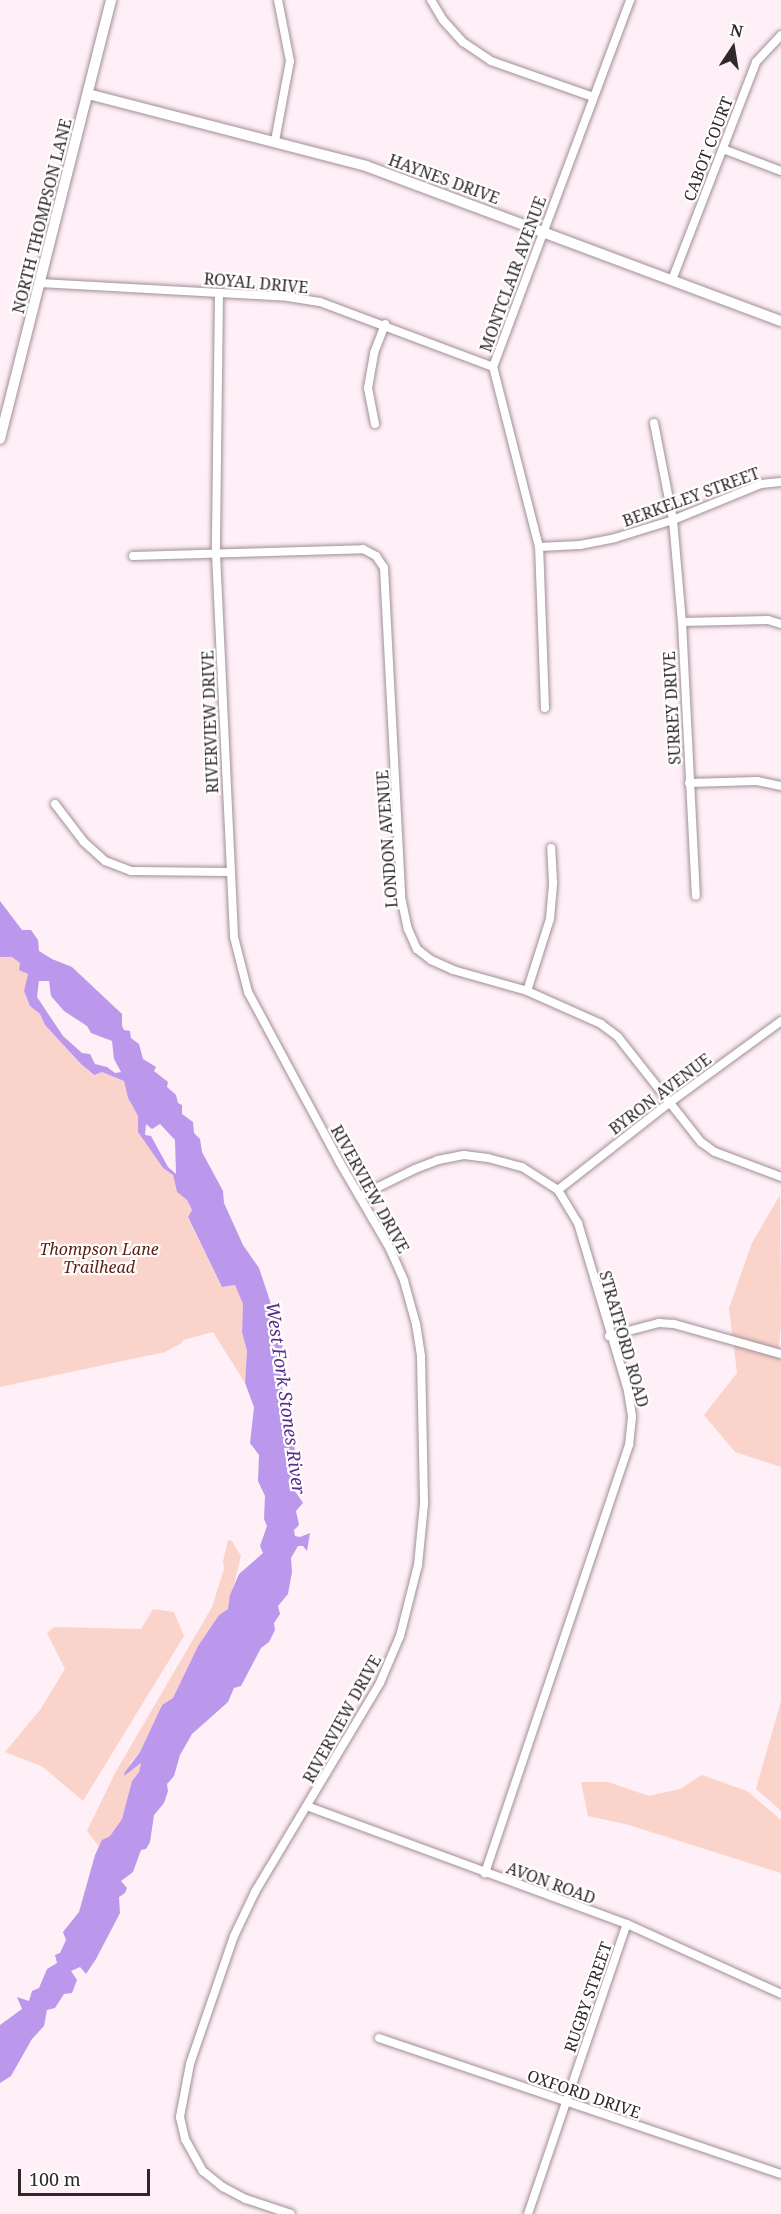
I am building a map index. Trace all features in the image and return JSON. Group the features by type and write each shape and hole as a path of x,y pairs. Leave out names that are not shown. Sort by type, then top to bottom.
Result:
{"street":[{"name":"NORTH THOMPSON LANE","path":"0,439 111,0"},
{"path":"275,141 290,61 278,0"},
{"path":"431,0 443,20 463,42 491,61 593,97"},
{"name":"MONTCLAIR AVENUE","path":"545,708 539,547 493,367 630,0"},
{"name":"CABOT COURT","path":"672,280 756,62 781,35"},
{"name":"HAYNES DRIVE","path":"88,94 366,166 781,321"},
{"path":"723,149 781,171"},
{"name":"ROYAL DRIVE","path":"40,283 219,293 320,302 385,324 493,367"},
{"name":"RIVERVIEW DRIVE","path":"219,293 216,554 229,872 234,937 248,992 334,1153 390,1249 404,1281 416,1324 421,1357 424,1504 418,1565 400,1635 380,1683 309,1807 255,1892 234,1936 190,2064 180,2117 185,2139 203,2171 223,2187 246,2199 291,2214"},
{"path":"375,424 368,388 374,353 385,324"},
{"name":"SURREY DRIVE","path":"654,423 673,520 682,622 696,896"},
{"name":"BERKELEY STREET","path":"539,547 580,545 615,538 673,520 761,484 781,482"},
{"name":"LONDON AVENUE","path":"133,556 363,549 376,556 384,568 401,897 408,929 417,949 431,960 453,970 527,991 575,1011 618,1037 701,1142 715,1152 781,1177"},
{"path":"682,622 768,620 781,624"},
{"path":"689,783 757,781 781,786"},
{"path":"55,804 84,842 105,861 131,871 229,872"},
{"path":"527,991 550,919 553,882 550,848"},
{"name":"BYRON AVENUE","path":"558,1190 669,1103 781,1021"},
{"name":"STRATFORD ROAD","path":"360,1196 415,1169 438,1160 464,1155 488,1158 522,1167 558,1190 578,1223 609,1336 628,1391 632,1417 629,1445 485,1873"},
{"path":"609,1336 659,1323 674,1324 781,1354"},
{"name":"AVON ROAD","path":"309,1807 627,1924 781,1994"},
{"name":"RUGBY STREET","path":"528,2214 627,1924"},
{"name":"OXFORD DRIVE","path":"380,2038 781,2174"}],"green space":[{"name":"Thompson Lane Trailhead","path":"0,957 12,957 20,963 28,974 24,991 30,1006 40,1014 45,1025 81,1064 93,1075 102,1072 124,1081 128,1098 138,1116 138,1132 163,1168 173,1175 177,1192 187,1200 192,1210 188,1218 222,1287 235,1285 243,1304 242,1332 247,1351 245,1383 213,1332 183,1340 182,1343 165,1352 0,1387"},
{"path":"780,1195 781,1326 778,1356 781,1361 781,1467 735,1452 704,1415 737,1373 729,1308 752,1243"},
{"path":"228,1540 232,1541 241,1556 228,1609 219,1615 198,1646 173,1698 162,1705 140,1752 130,1763 131,1771 141,1763 139,1772 132,1781 122,1819 110,1836 102,1840 100,1848 87,1831 115,1773 212,1607 224,1569 223,1561"},
{"path":"153,1609 174,1612 184,1636 83,1801 43,1767 5,1752 40,1710 65,1669 47,1633 54,1627 141,1629"},
{"path":"781,1701 781,1811 756,1789"},
{"path":"702,1775 747,1791 781,1820 781,1873 629,1825 588,1816 581,1782 608,1782 649,1796 680,1789"}],"water":[{"name":"West Fork Stones River","path":"0,901 22,930 31,930 38,940 39,951 72,967 122,1014 122,1026 124,1030 130,1031 131,1038 139,1044 143,1059 156,1067 154,1071 168,1082 167,1087 182,1105 182,1114 193,1122 194,1133 200,1139 202,1152 223,1191 224,1203 243,1245 259,1268 282,1337 286,1377 281,1386 287,1397 293,1435 295,1452 293,1475 297,1484 295,1491 303,1503 296,1511 299,1525 294,1530 295,1536 300,1537 310,1533 307,1551 303,1546 298,1546 291,1558 292,1572 288,1594 278,1606 280,1614 274,1623 275,1630 269,1642 261,1648 241,1686 234,1688 228,1702 192,1734 180,1755 174,1776 167,1784 168,1791 164,1803 154,1815 150,1842 146,1849 141,1850 133,1872 121,1881 127,1888 125,1893 119,1897 120,1913 96,1959 86,1974 80,1967 71,1971 77,1980 72,1993 64,1994 55,2008 47,2010 44,2026 32,2039 11,2076 0,2083 0,2025 22,2009 17,1997 29,2001 32,1991 39,1988 47,1969 57,1963 55,1955 60,1953 66,1940 63,1932 79,1912 95,1855 102,1840 110,1836 122,1819 132,1781 139,1772 141,1763 124,1776 125,1772 140,1752 162,1705 173,1698 198,1646 219,1615 228,1609 230,1595 239,1574 263,1553 260,1546 267,1526 264,1519 265,1496 258,1481 259,1455 250,1443 254,1407 245,1383 247,1351 242,1332 243,1304 235,1285 222,1287 188,1217 192,1210 187,1200 177,1192 173,1175 163,1168 138,1132 138,1116 128,1098 124,1081 102,1072 94,1075 81,1064 45,1025 40,1014 30,1006 24,991 28,974 19,970 20,963 12,957 0,957","holes":["39,981 49,981 51,996 64,1011 87,1026 91,1033 112,1041 114,1059 121,1072 115,1073 107,1067 95,1064 90,1054 82,1053 63,1036 37,997","146,1124 152,1129 160,1124 175,1140 176,1174 168,1167 151,1136 145,1135"]}]}
